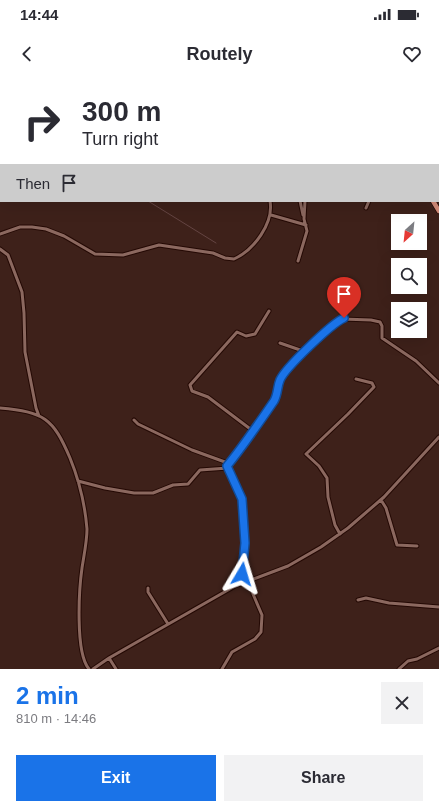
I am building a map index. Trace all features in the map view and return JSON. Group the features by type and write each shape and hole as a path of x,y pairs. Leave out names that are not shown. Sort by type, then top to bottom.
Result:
{"highway":[{"path":"434,202 439,211"}],"street":[{"path":"0,234 20,227 32,227 46,229 64,236 95,254 129,254 158,245 213,253 225,258 234,259 259,239 271,215 270,202"},
{"path":"298,262 307,231 300,202"},
{"path":"304,219 305,202"},
{"path":"366,208 369,202"},
{"path":"271,215 306,226"},
{"path":"0,249 8,255 22,292 25,352 36,408 39,416"},
{"path":"253,431 208,397 192,391 190,386 237,332 246,336 255,334 269,311"},
{"path":"78,481 127,492 150,493 173,485 188,484 200,470 228,467 274,400 282,378 303,351 342,319 376,320 382,326 382,338 397,350 416,361 439,383"},
{"path":"280,343 303,351"},
{"path":"340,534 335,525 328,496 327,478 319,466 306,454 374,387 372,383 356,379"},
{"path":"0,408 22,411 39,416 51,424 58,432 78,481 87,529 80,592 81,642 82,655 89,669"},
{"path":"134,420 138,424 192,450 222,461 228,467 242,499 245,543 242,574 245,582"},
{"path":"93,669 109,658 168,624 245,582 288,566 317,550 340,534 381,500 439,437"},
{"path":"381,500 386,508 397,545 417,546"},
{"path":"222,669 232,652 255,639 261,632 262,615 253,594 252,579"},
{"path":"148,588 148,592 168,624"},
{"path":"358,600 366,598 390,603 439,607"},
{"path":"399,669 408,661 418,659 439,648"},
{"path":"109,658 116,669"}],"waterway":[{"path":"150,202 216,243"}],"route":[{"path":"242,574 245,553 245,525 242,499 227,466 240,451 256,428 274,400 280,380 294,364 296,359 322,335 344,318"}]}
